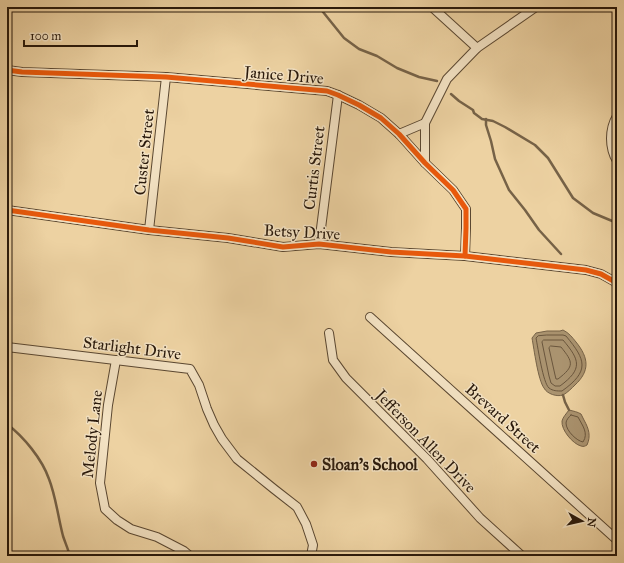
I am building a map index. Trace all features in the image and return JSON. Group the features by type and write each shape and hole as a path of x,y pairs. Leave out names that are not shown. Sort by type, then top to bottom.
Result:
{"street":[{"path":"432,7 477,48"},
{"path":"425,163 425,123 447,79 477,48 536,7"},
{"name":"Janice Drive","path":"7,70 22,72 166,77 327,91 338,95 381,118 399,134 425,163 453,190 466,209 465,256"},
{"name":"Custer Street","path":"149,230 166,77"},
{"name":"Curtis Street","path":"319,244 338,95"},
{"path":"617,116 611,133 611,146 617,161"},
{"path":"399,134 425,123"},
{"name":"Betsy Drive","path":"7,210 149,230 228,238 283,247 319,244 391,252 465,256 586,270 601,274 617,284"},
{"name":"Brevard Street","path":"370,317 617,540"},
{"name":"Jefferson Allen Drive","path":"329,333 333,360 346,378 427,459 480,518 522,556"},
{"name":"Starlight Drive","path":"7,347 190,369 199,385 214,425 222,439 237,459 297,507 306,524 313,545 312,556"},
{"name":"Melody Lane","path":"116,360 108,405 100,483 105,509 117,520 131,529 157,537 184,551 190,556"}],"water":[{"path":"563,330 570,335 580,348 586,364 580,380 566,393 558,396 547,392 542,384 536,364 532,338 536,333"},
{"path":"569,410 581,414 587,426 589,439 587,445 585,446 575,443 563,428 562,421"}],"waterway":[{"path":"319,7 344,38 359,49 377,56 397,68 419,77 437,81"},
{"path":"451,94 473,110 474,113 482,119 493,121 535,145 548,158 573,198 593,213 617,223"},
{"path":"486,119 486,125 495,159 509,190 539,230 561,254"},
{"path":"563,395 569,410"},
{"path":"7,424 20,435 32,449 46,471 53,493 63,536 70,556"}],"cycle path":[{"path":"7,70 22,72 166,77 327,91 338,95 381,118 399,134 425,163 453,190 466,209 465,256"},
{"path":"7,210 149,230 228,238 283,247 319,244 391,252 465,256 586,270 601,274 617,283"}],"place":[{"name":"Sloan's School","path":"314,464"}]}
